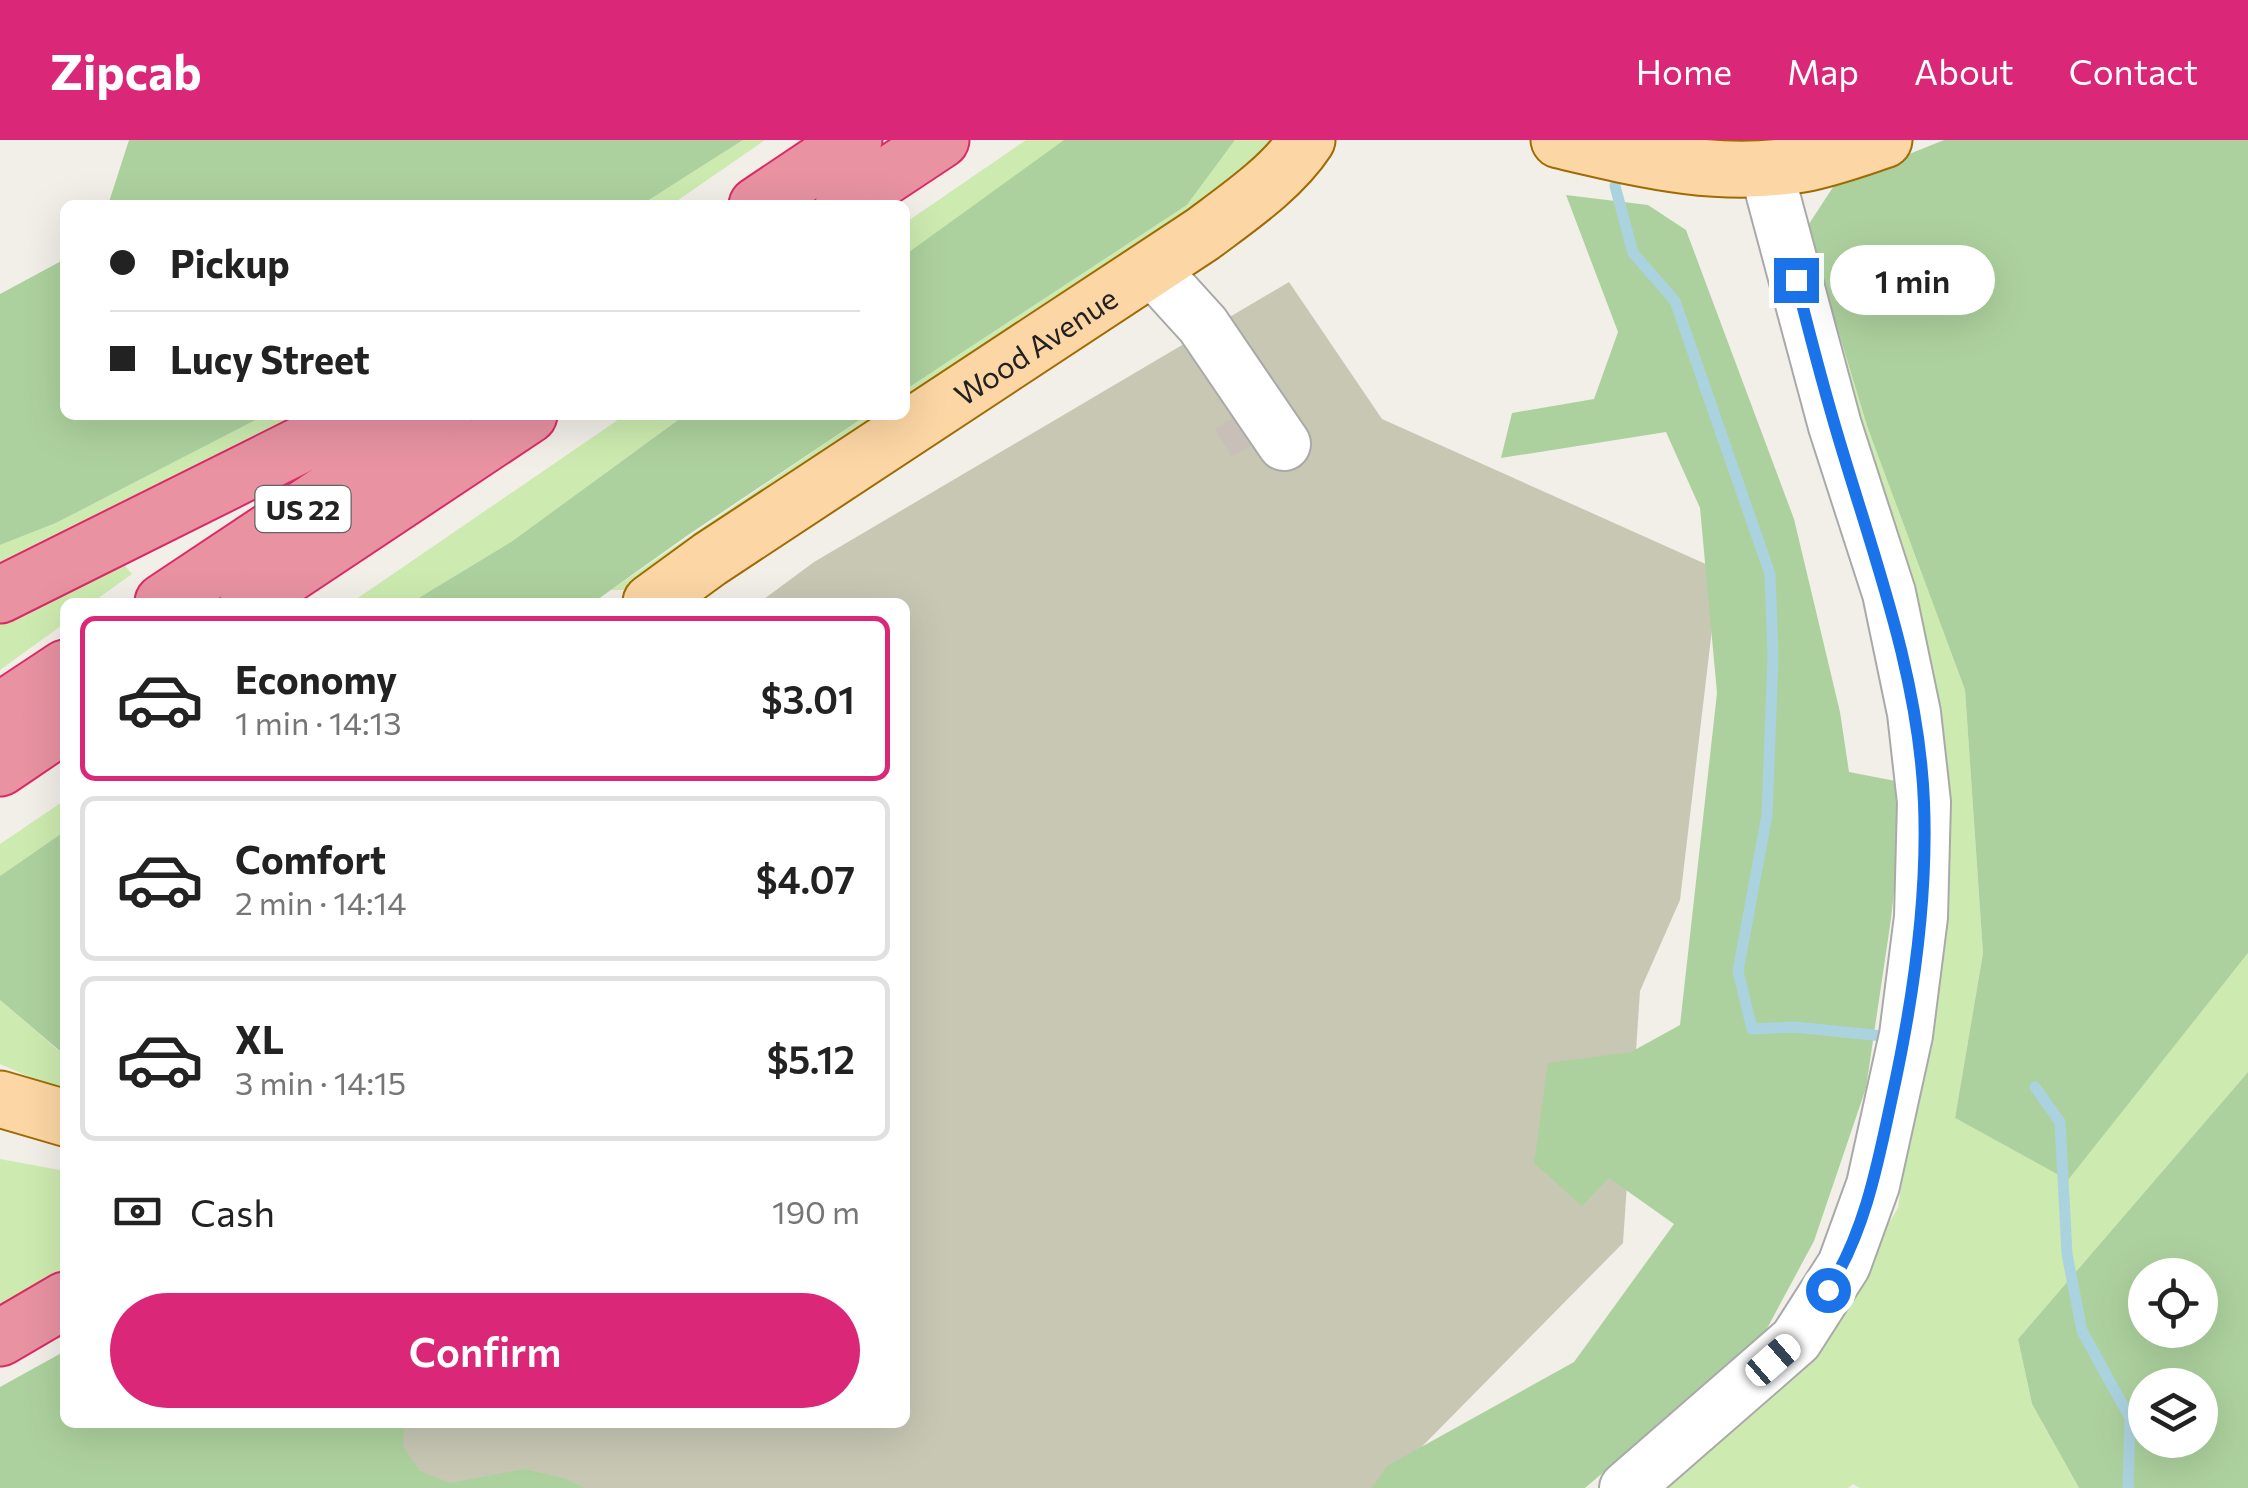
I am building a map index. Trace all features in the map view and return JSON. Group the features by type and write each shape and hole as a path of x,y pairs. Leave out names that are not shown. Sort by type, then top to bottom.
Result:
{"highway":[{"path":"764,200 854,140"},
{"path":"850,200 940,140"},
{"path":"0,595 351,420"},
{"name":"US 22","path":"169,598 436,420"},
{"name":"US 22","path":"254,598 521,420"},
{"path":"0,712 60,671"},
{"path":"0,768 60,727"},
{"path":"0,1338 60,1303"}],"main road":[{"name":"Wood Avenue","path":"656,598 1152,268 1247,201 1298,154 1307,140"},
{"path":"1560,140 1691,168 1766,169 1806,164 1884,140"},
{"path":"0,1100 60,1117"},
{"path":"0,1133 60,1147"}],"street":[{"path":"1626,1488 1796,1340 1844,1265 1872,1185 1906,1035 1921,917 1924,802 1914,713 1888,594 1835,426 1766,169"},
{"path":"1152,268 1203,325 1284,444"}],"shaded area":[{"path":"1289,282 1382,419 1719,570 1680,900 1640,991 1623,1243 1381,1488 483,1488 400,1483 383,1428 910,1428 910,598 765,598 814,562"}],"green space":[{"path":"129,140 743,140 649,200 110,200"},
{"path":"743,140 765,140 678,200 649,200"},
{"path":"1026,140 1068,140 910,252 910,220"},
{"path":"1064,140 1235,140 1187,205 910,387 910,251"},
{"path":"1235,140 1278,140 1228,194 910,405 910,387 1187,205"},
{"path":"1944,140 2248,140 2248,953 2068,1180 1955,1118 1983,953 1965,690 1867,426 1807,227 1835,184"},
{"path":"1566,195 1648,205 1686,230 1794,519 1840,712 1849,772 1906,783 1866,1088 1814,1241 1763,1336 1585,1488 1372,1488 1387,1466 1574,1362 1674,1224 1609,1178 1582,1206 1534,1163 1548,1063 1631,1052 1680,1025 1717,693 1700,508 1666,432 1501,458 1512,413 1594,399 1618,332"},
{"path":"1807,227 1867,426 1965,690 1983,953 1955,1118 2068,1179 2248,953 2248,1072 2018,1339 2032,1404 2079,1488 1860,1488 1853,1484 1848,1488 1663,1488 1798,1375 1898,1208 1943,895 1799,249"},
{"path":"60,262 60,420 255,420 56,523 0,545 0,294"},
{"path":"255,420 291,420 0,563 0,545 56,523"},
{"path":"618,420 678,420 511,542 419,598 358,598"},
{"path":"678,420 860,420 600,598 419,598 511,542"},
{"path":"860,420 886,420 630,590 611,590"},
{"path":"120,560 132,574 99,598 60,598 60,627 0,670 0,615"},
{"path":"60,803 60,834 0,876 0,844"},
{"path":"60,834 60,1051 0,1000 0,876"},
{"path":"0,1000 60,1051 60,1086 48,1085 0,1064"},
{"path":"2248,1072 2248,1488 2079,1488 2032,1404 2018,1339"},
{"path":"0,1159 60,1170 60,1271 0,1308"},
{"path":"60,1354 60,1428 404,1428 403,1447 420,1471 450,1483 524,1469 563,1478 585,1488 0,1488 0,1387"}],"building":[{"path":"1236,416 1253,444 1232,457 1215,429"}],"waterway":[{"path":"1615,186 1633,253 1675,301 1770,574 1773,657 1767,815 1738,971 1752,1029 1794,1027 1883,1036"},
{"path":"2035,1087 2060,1122 2067,1254 2082,1331 2130,1418 2128,1488"}],"route":[{"path":"1796,280 1835,426 1888,594 1914,713 1924,802 1921,917 1906,1035 1872,1185 1844,1265 1828,1290"}]}
